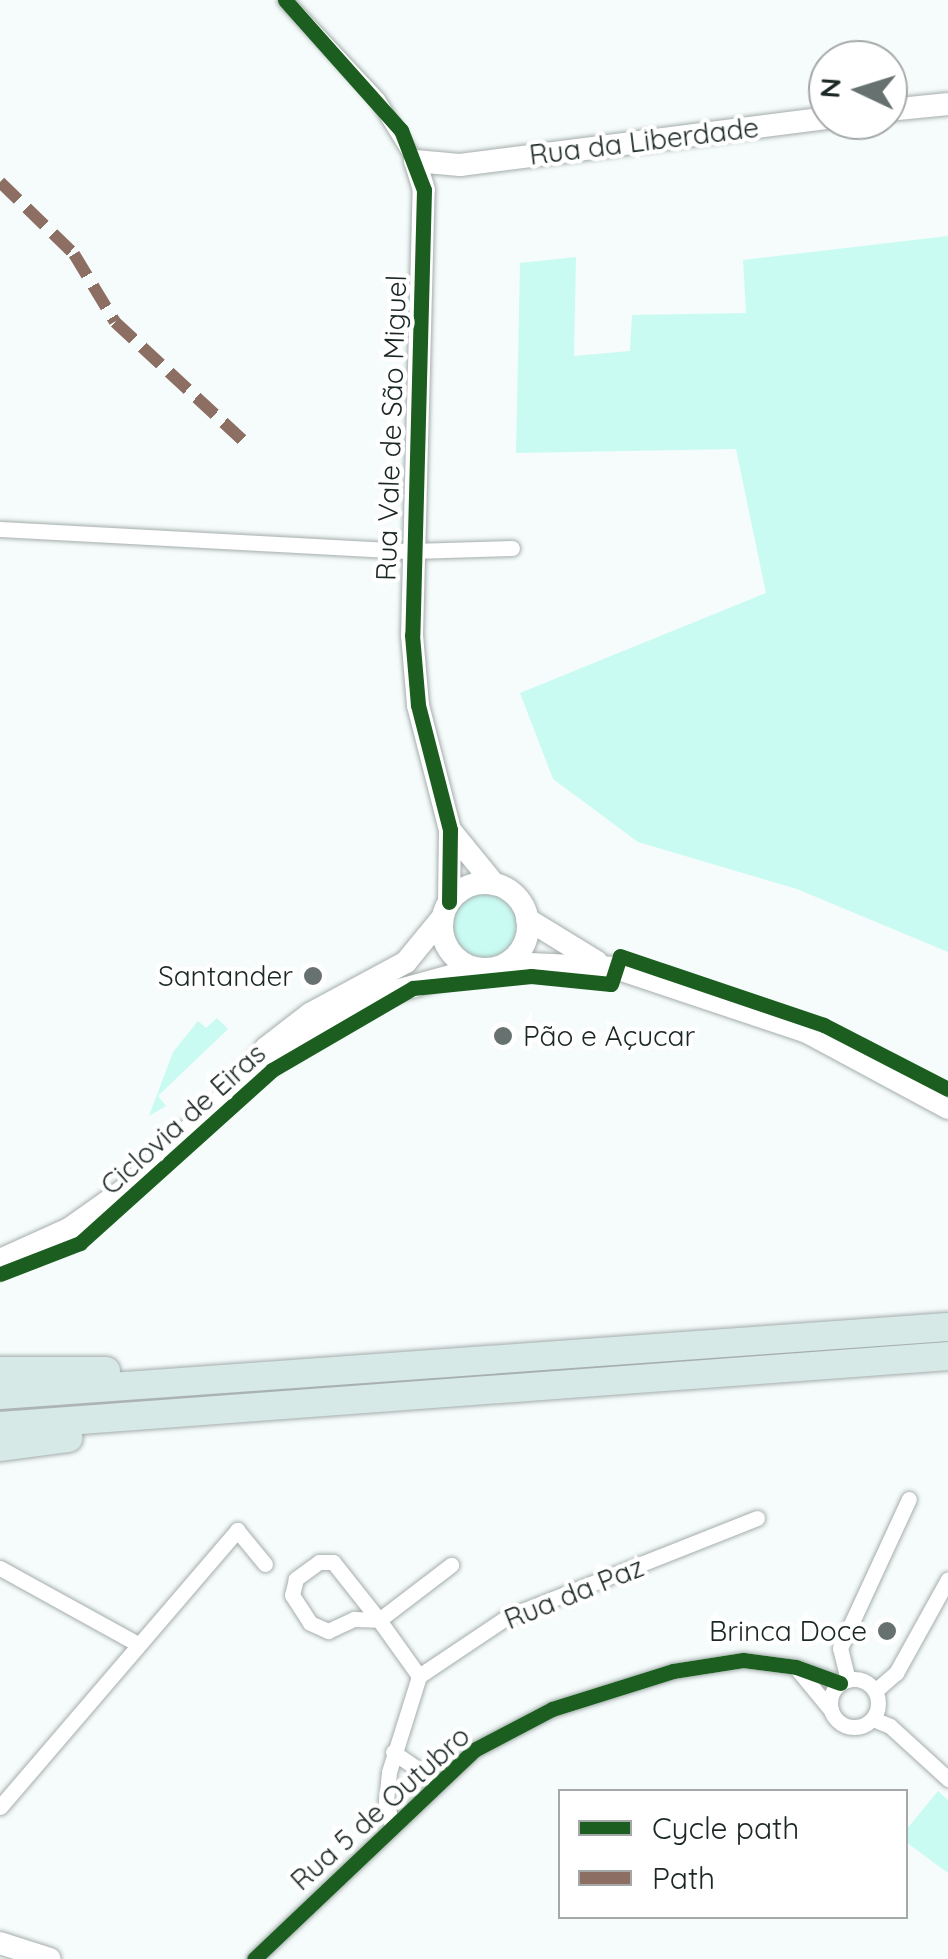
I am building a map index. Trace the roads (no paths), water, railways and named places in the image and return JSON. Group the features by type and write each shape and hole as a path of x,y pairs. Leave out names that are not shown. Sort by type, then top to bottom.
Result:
{"highway":[{"path":"0,1395 202,1377 945,1327"},
{"path":"0,1426 948,1356"},
{"path":"0,1371 202,1377"},
{"path":"0,1446 204,1410"}],"street":[{"name":"Rua Vale de São Miguel","path":"284,0 377,98 415,161 424,190 412,551 418,705 450,830 446,910"},
{"path":"908,108 948,104"},
{"name":"Rua da Liberdade","path":"415,161 460,165 808,121"},
{"name":"Rua da Liberdade","path":"424,190 460,165"},
{"path":"0,529 412,551 512,548"},
{"name":"Rua Vale de São Miguel","path":"450,830 494,884"},
{"path":"246,1077 266,1048 310,1014 406,962 468,886 494,884 516,896 528,918 600,964 806,1032 948,1108"},
{"path":"446,910 453,956 476,969"},
{"path":"509,962 524,944 528,918"},
{"path":"0,1260 69,1230 124,1190 246,1077 382,994 509,962 600,964"},
{"path":"831,1710 844,1682 840,1648 910,1499"},
{"name":"Rua da Paz","path":"419,1676 506,1617 757,1518"},
{"path":"0,1807 237,1530 265,1564"},
{"path":"392,1826 386,1801 394,1752 419,1676 379,1620 333,1562 319,1562 296,1579 292,1596 310,1623 328,1631 354,1620 379,1620 451,1566"},
{"path":"0,1568 136,1644"},
{"path":"873,1718 875,1691 896,1673 943,1596 948,1578"},
{"name":"Rua 5 de Outubro","path":"254,1959 474,1750 552,1709 673,1671 743,1660 796,1667 875,1691"},
{"path":"796,1667 850,1728 873,1718 890,1726 948,1779"},
{"path":"394,1752 438,1782"},
{"path":"0,1943 50,1959"}],"place":[{"name":"Santander","path":"313,976"},
{"name":"Pão e Açucar","path":"503,1036"},
{"name":"Brinca Doce","path":"887,1631"}]}
